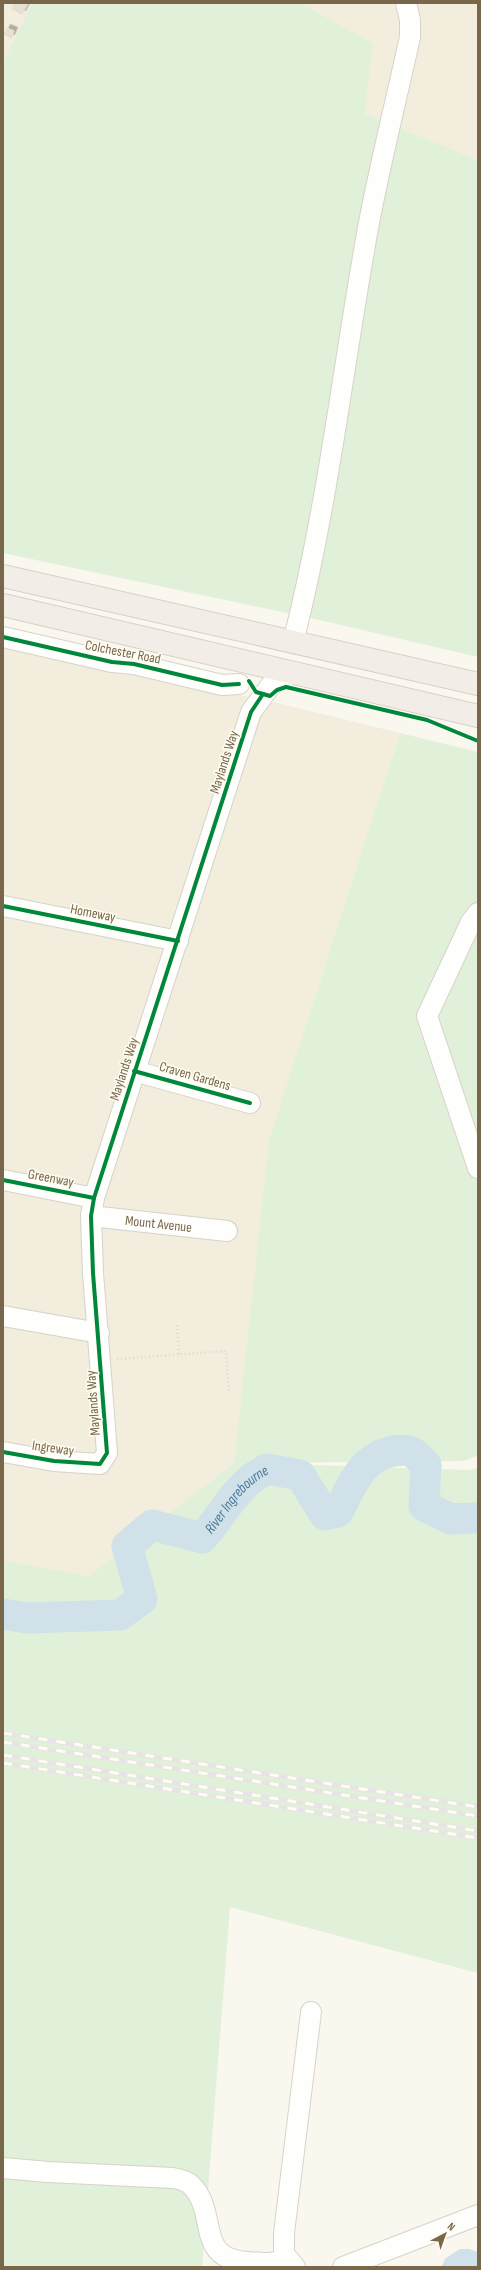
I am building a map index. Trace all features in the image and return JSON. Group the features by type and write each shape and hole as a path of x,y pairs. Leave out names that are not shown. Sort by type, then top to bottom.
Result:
{"highway":[{"path":"3,576 478,684"},
{"name":"Colchester Road","path":"3,605 205,651 286,676 478,716"}],"street":[{"path":"294,642 308,580 332,455 368,227 410,37 410,20 406,3"},
{"name":"Colchester Road","path":"3,637 112,662 134,664 222,685 240,686 286,676"},
{"path":"205,651 240,686 249,699 251,712"},
{"name":"Maylands Way","path":"100,1464 107,1453 98,1333 92,1207 134,1071 178,941 251,712 267,690 286,676"},
{"name":"Homeway","path":"3,906 178,941"},
{"path":"478,913 471,922 427,1016 478,1168"},
{"name":"Craven Gardens","path":"134,1071 250,1103"},
{"name":"Greenway","path":"3,1180 92,1207"},
{"name":"Mount Avenue","path":"92,1207 227,1231"},
{"path":"3,1316 98,1333"},
{"name":"Ingreway","path":"3,1452 54,1461 100,1464"},
{"path":"292,2264 284,2254 284,2233 311,2012"},
{"path":"3,2168 48,2172 173,2178 190,2183 200,2196 211,2240 222,2255 234,2261 292,2264"},
{"path":"343,2267 478,2215"}],"path":[{"path":"177,1325 179,1354"},
{"path":"101,1360 226,1351 229,1394"}],"shaded area":[{"path":"3,3 32,3 3,63"},
{"path":"300,3 478,3 478,160 365,114 373,43"},
{"path":"3,643 86,663 269,701 400,733 269,1140 234,1463 89,1576 3,1560"},
{"path":"460,2249 469,2249 478,2252 478,2267 441,2267 446,2258"}],"green space":[{"path":"32,3 300,3 373,43 365,114 478,160 478,657 311,618 3,553 3,63"},
{"path":"400,733 478,752 478,1455 464,1461 249,1463 471,1470 478,1467 478,1973 230,1907 202,2267 3,2267 3,1560 89,1576 234,1463 269,1140"}],"building":[{"path":"15,3 28,3 22,14 12,9"},
{"path":"7,28 14,31 11,38 4,34"}],"waterway":[{"name":"River Ingrebourne","path":"3,1614 27,1618 120,1615 142,1599 127,1546 152,1525 202,1538 246,1483 267,1469 300,1475 325,1515 338,1512 353,1482 366,1465 383,1454 394,1451 410,1451 426,1465 424,1506 451,1519 478,1518"}],"railway":[{"path":"3,1733 478,1807"},
{"path":"3,1742 478,1816"},
{"path":"3,1755 478,1831"},
{"path":"3,1763 478,1838"}],"cycle path":[{"path":"3,637 112,662 134,664 222,685 239,684"},
{"path":"249,681 256,692 270,696 277,690 286,687 427,720 478,741"},
{"path":"3,1452 54,1461 100,1464 107,1453 93,1273 91,1216 94,1198 251,712 263,694"},
{"path":"3,906 178,941"},
{"path":"134,1071 250,1103"},
{"path":"3,1180 94,1198"}]}
